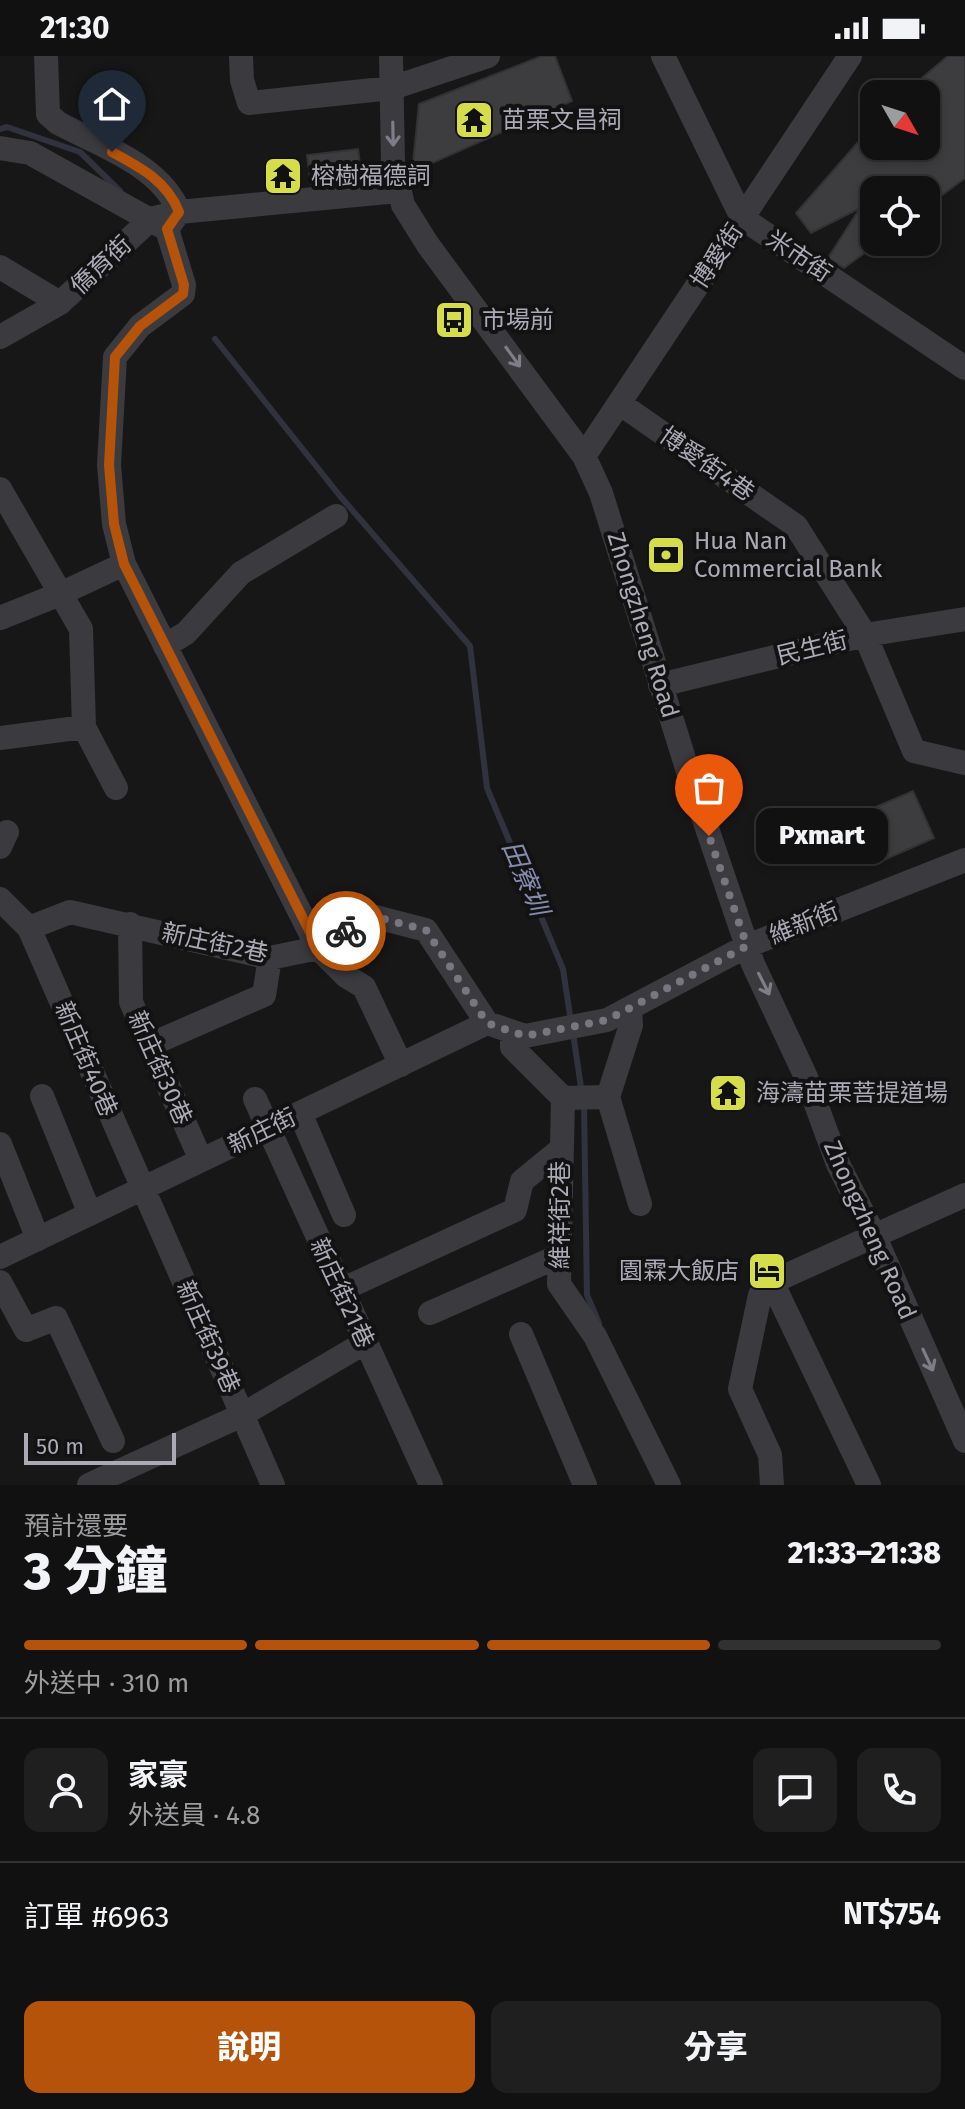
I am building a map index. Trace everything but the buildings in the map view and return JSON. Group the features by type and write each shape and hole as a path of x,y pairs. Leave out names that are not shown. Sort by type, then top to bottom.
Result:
{"street":[{"path":"46,56 48,114 58,123 155,177 174,200 165,220 184,285 183,294 140,326 115,357 109,465 114,524 124,564 318,948 346,976 364,987 401,1065"},
{"path":"241,56 242,80 249,103 392,88 488,56"},
{"name":"Zhongzheng Road","path":"391,56 393,162 398,191 413,225 584,456 613,523 660,685 747,946 806,1077 838,1164 875,1237 965,1441"},
{"name":"米市街","path":"663,56 742,218 965,368"},
{"name":"博愛街","path":"584,456 850,56"},
{"path":"0,148 30,153 165,220 398,191"},
{"name":"僑育街","path":"0,337 60,303 165,220"},
{"path":"0,267 60,303"},
{"name":"博愛街4巷","path":"619,403 796,526 865,635"},
{"path":"0,489 81,629 84,727 116,788"},
{"path":"165,646 186,633 241,573 336,516"},
{"path":"0,618 124,564"},
{"name":"民生街","path":"660,685 865,635 965,619"},
{"path":"865,635 914,751 965,763"},
{"path":"0,738 84,727"},
{"name":"維新街","path":"518,1035 607,1020 747,946 965,860"},
{"path":"0,899 29,928"},
{"name":"新庄街2巷","path":"29,928 70,912 270,958 318,948 372,916 426,930 487,1023"},
{"name":"新庄街30巷","path":"130,924 131,1002 201,1160"},
{"name":"新庄街40巷","path":"29,928 142,1189"},
{"path":"161,1040 264,995 270,958"},
{"path":"630,1008 631,1025 608,1097 640,1204"},
{"path":"487,1023 518,1035 512,1047 563,1098 608,1097"},
{"name":"新庄街","path":"0,1257 487,1023"},
{"path":"42,1096 90,1214"},
{"name":"維祥街2巷","path":"563,1098 559,1284 595,1336 669,1485"},
{"name":"新庄街21巷","path":"255,1099 266,1129 431,1485"},
{"path":"300,1113 344,1215"},
{"path":"0,1144 38,1239"},
{"path":"341,1290 515,1210 522,1181 560,1150"},
{"name":"新庄街39巷","path":"142,1189 273,1485"},
{"path":"772,1485 770,1455 740,1389 760,1295 772,1282 965,1195"},
{"path":"430,1313 559,1256"},
{"path":"0,1282 26,1330 56,1318 113,1441"},
{"path":"772,1282 869,1485"},
{"path":"521,1334 585,1485"},
{"path":"89,1485 242,1415 366,1342"}],"waterway":[{"name":"田寮圳","path":"0,129 7,127 80,152 120,191"},
{"name":"田寮圳","path":"215,339 340,496 470,646 487,788 563,969 571,1022"},
{"name":"田寮圳","path":"573,1033 582,1094"},
{"name":"田寮圳","path":"584,1105 587,1295 599,1323"}],"way so far":[{"path":"346,931 372,916 426,930 487,1023 512,1034 525,1036 607,1020 747,946 709,836"}],"place":[{"name":"苗栗文昌祠","path":"474,120"},
{"name":"榕樹福德詞","path":"283,176"},
{"name":"市場前","path":"454,320"},
{"name":"Hua Nan Commercial Bank","path":"666,555"},
{"name":"Pxmart","path":"709,836"},
{"name":"海濤苗栗菩提道場","path":"728,1093"},
{"name":"園霖大飯店","path":"767,1271"}],"route":[{"path":"112,152 155,177 174,200 179,212 167,229 184,285 179,299 140,326 115,357 109,465 114,524 124,564 318,948 346,931"}]}
